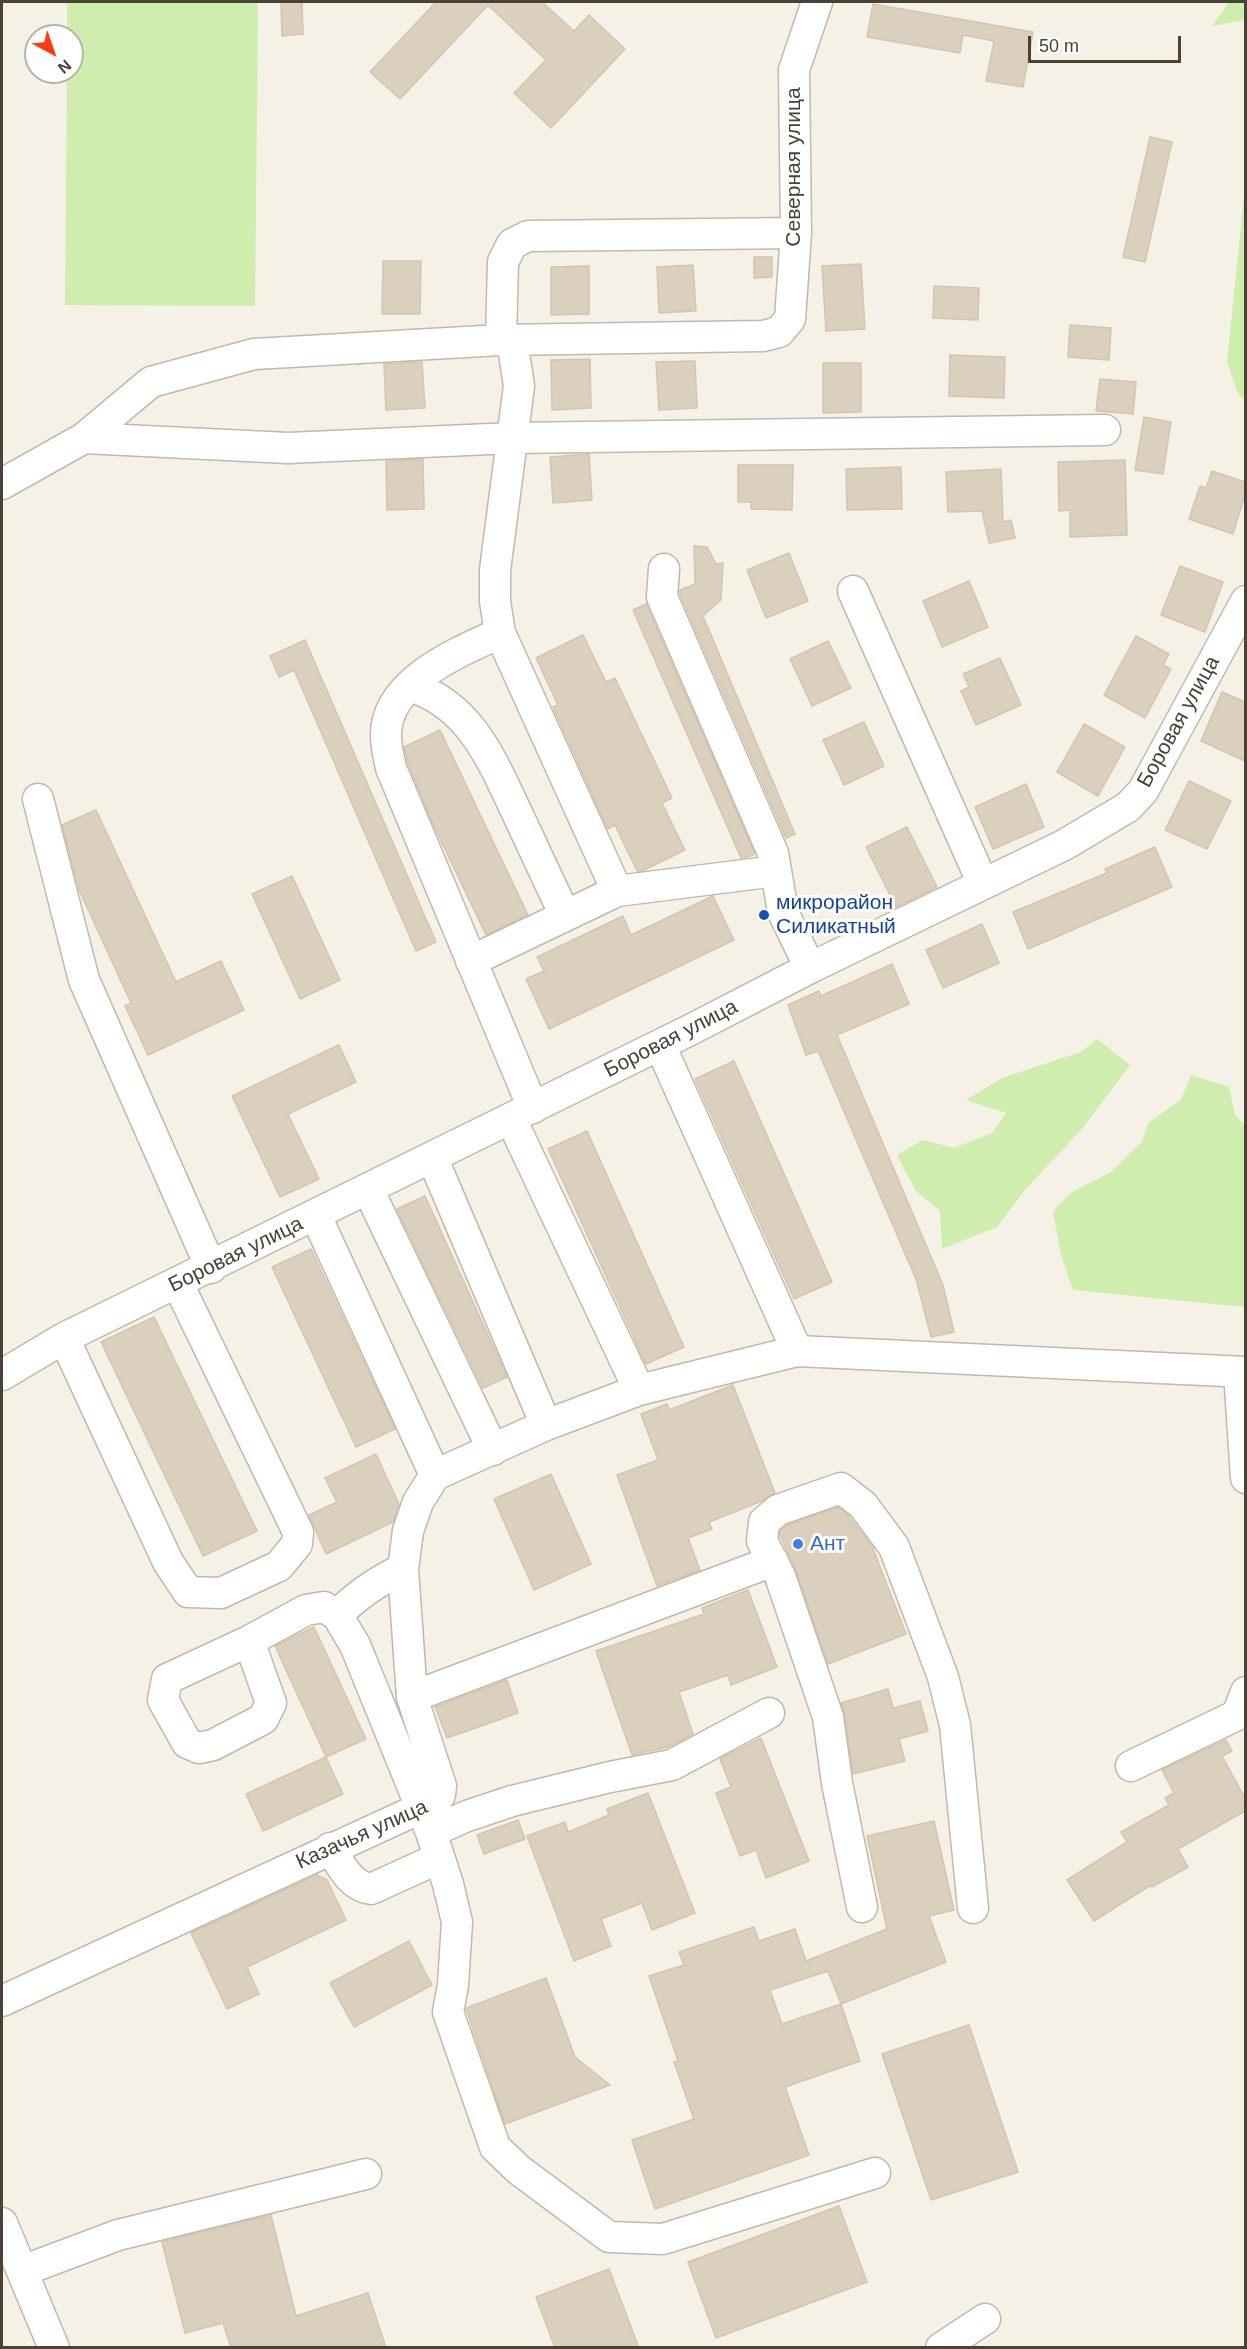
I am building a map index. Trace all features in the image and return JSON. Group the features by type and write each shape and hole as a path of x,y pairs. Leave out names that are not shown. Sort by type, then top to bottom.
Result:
{"street":[{"name":"Северная улица","path":"506,340 763,336 779,332 790,319 796,233 794,70 817,2"},
{"path":"617,891 500,633 495,601 495,570 519,386 506,340 502,261 512,244 528,236 796,233"},
{"path":"2,484 84,438 151,382 254,354 506,340"},
{"path":"84,438 288,448 513,438 1105,430"},
{"path":"664,569 663,597 773,853 783,912 810,968"},
{"path":"853,591 983,885"},
{"name":"Боровая улица","path":"2,1375 64,1338 211,1268 810,968 1064,845 1128,807 1143,791 1245,602"},
{"path":"500,633 446,658 410,686 399,699 390,717 386,735 391,768 471,961 522,1114 639,1390"},
{"path":"410,686 435,696 447,705 462,718 485,747 565,915"},
{"path":"38,800 84,980 211,1268"},
{"path":"471,961 617,891 776,870"},
{"path":"660,1045 797,1351"},
{"path":"432,1157 546,1425"},
{"path":"368,1189 493,1450"},
{"path":"316,1216 435,1475 546,1425 639,1390 797,1351 1242,1372 1245,1478"},
{"path":"64,1338 168,1562 188,1592 221,1593 279,1566 297,1544 298,1532 178,1284"},
{"name":"Казачья улица","path":"2,2001 330,1848 430,1833 441,1786 412,1697 403,1569 408,1531 418,1502 435,1475"},
{"path":"862,1907 837,1783 828,1717 780,1576 762,1541 764,1522 778,1510 841,1488 864,1504 894,1547 943,1677 956,1725 973,1908"},
{"path":"412,1697 772,1561"},
{"path":"337,1615 357,1595 403,1569"},
{"path":"249,1641 306,1610 324,1607 337,1615 355,1645 430,1833 457,1922 453,1985 448,2012 495,2147 519,2170 609,2237 663,2239 875,2173"},
{"path":"1131,1766 1237,1715 1245,1692"},
{"path":"330,1848 351,1880 360,1888 371,1889 430,1833 467,1816 610,1777 672,1766 769,1713"},
{"path":"22,2271 118,2235 366,2174"},
{"path":"2,2223 54,2348"},
{"path":"941,2348 985,2319"}],"green space":[{"path":"67,2 258,3 255,306 65,305 67,84 84,84 84,24 67,24"},
{"path":"1229,2 1245,2 1245,20 1212,26"},
{"path":"1245,186 1246,400 1238,394 1227,362"},
{"path":"1097,1039 1130,1065 1081,1130 1025,1190 997,1227 942,1249 940,1211 916,1191 897,1155 923,1140 954,1148 992,1133 1006,1113 966,1100 1002,1078 1081,1052"},
{"path":"1191,1075 1229,1087 1235,1115 1245,1125 1245,1307 1073,1290 1061,1255 1053,1211 1072,1192 1111,1172 1141,1143 1149,1122 1181,1100"}],"building":[{"path":"281,2 302,2 303,34 282,36"},
{"path":"436,2 542,2 574,31 589,15 625,49 551,128 514,93 546,60 488,5 400,99 370,72"},
{"path":"873,4 1033,32 1023,87 986,81 994,41 963,35 960,53 867,37"},
{"path":"1150,137 1172,142 1145,262 1123,257"},
{"path":"754,257 772,257 772,277 754,278"},
{"path":"383,261 421,261 420,314 382,314"},
{"path":"861,264 865,329 826,331 822,266"},
{"path":"693,265 696,311 659,313 657,267"},
{"path":"589,266 589,314 551,315 551,267"},
{"path":"934,286 979,288 978,320 933,318"},
{"path":"1070,325 1111,328 1109,360 1068,357"},
{"path":"950,355 1005,357 1004,398 949,396"},
{"path":"590,359 591,408 552,410 551,360"},
{"path":"695,361 697,408 659,410 656,362"},
{"path":"422,362 425,408 386,410 384,364"},
{"path":"823,363 861,363 861,412 823,413"},
{"path":"1100,379 1136,382 1133,414 1096,411"},
{"path":"1144,417 1171,422 1163,474 1135,470"},
{"path":"589,454 592,500 553,503 550,457"},
{"path":"423,459 424,509 387,510 386,461"},
{"path":"1125,460 1127,535 1070,537 1070,510 1059,511 1058,462"},
{"path":"738,465 793,465 792,510 751,509 751,502 738,502"},
{"path":"901,467 902,509 847,510 846,469"},
{"path":"1001,469 1003,522 1011,520 1015,538 989,543 982,511 948,512 946,472"},
{"path":"1212,471 1245,482 1245,495 1233,534 1189,519 1200,486 1206,488"},
{"path":"694,546 707,547 716,564 723,563 721,600 703,616 795,834 786,838 680,594 680,590 695,584"},
{"path":"789,553 808,601 766,618 747,570"},
{"path":"1180,566 1223,582 1205,632 1161,615"},
{"path":"969,581 988,627 942,647 923,601"},
{"path":"646,604 755,854 748,857 741,858 633,610"},
{"path":"583,635 606,682 615,678 672,798 662,803 685,850 642,871 637,871 615,825 608,829 553,707 558,705 536,658"},
{"path":"1136,636 1169,654 1163,665 1171,669 1145,718 1104,695"},
{"path":"305,640 436,942 416,951 294,670 279,677 270,656"},
{"path":"828,641 851,688 812,706 790,659"},
{"path":"1000,658 1021,705 976,725 961,691 969,687 963,674"},
{"path":"1222,692 1245,702 1245,761 1201,741"},
{"path":"864,722 884,766 844,785 823,740"},
{"path":"1084,724 1125,747 1098,796 1057,772"},
{"path":"440,730 528,915 486,935 433,824 408,763 404,747"},
{"path":"1189,781 1231,801 1207,849 1165,830"},
{"path":"1026,784 1044,827 993,849 975,807"},
{"path":"96,810 176,982 221,961 244,1010 148,1055 125,1006 131,1003 80,892 62,825"},
{"path":"907,827 937,887 896,907 866,847"},
{"path":"1155,847 1172,887 1028,949 1013,912 1107,873 1105,869"},
{"path":"292,876 340,980 300,999 252,894"},
{"path":"713,896 734,940 549,1029 526,979 544,971 537,957 623,916 631,935"},
{"path":"982,924 999,963 943,988 926,950"},
{"path":"892,964 909,1004 837,1035 943,1285 954,1332 931,1337 916,1279 818,1051 806,1055 788,1005 819,991 821,996"},
{"path":"339,1045 356,1082 288,1114 319,1179 280,1197 232,1096"},
{"path":"734,1061 832,1282 794,1299 695,1079"},
{"path":"587,1131 684,1347 646,1364 548,1149"},
{"path":"425,1196 507,1377 483,1388 397,1209"},
{"path":"311,1249 395,1429 356,1447 272,1267"},
{"path":"154,1317 257,1531 203,1556 101,1342"},
{"path":"733,1385 775,1493 762,1501 709,1522 712,1529 688,1538 700,1570 657,1586 617,1475 658,1460 641,1414 667,1404 669,1410"},
{"path":"376,1454 399,1504 393,1522 326,1554 309,1515 337,1502 325,1478"},
{"path":"551,1474 591,1564 534,1590 494,1499"},
{"path":"838,1507 847,1514 872,1546 906,1634 828,1664 796,1570 780,1536 780,1531 787,1525"},
{"path":"748,1590 777,1667 731,1685 728,1675 679,1692 693,1734 668,1747 632,1755 596,1651 704,1614 702,1608"},
{"path":"314,1627 366,1739 326,1757 275,1646"},
{"path":"507,1680 518,1713 447,1738 435,1707"},
{"path":"888,1689 893,1708 920,1701 928,1731 899,1739 905,1761 853,1774 845,1714 841,1703"},
{"path":"761,1738 809,1861 766,1878 756,1850 740,1856 716,1793 731,1787 720,1759"},
{"path":"1226,1740 1232,1751 1222,1756 1245,1798 1245,1811 1178,1849 1188,1867 1152,1887 1151,1885 1094,1921 1067,1880 1127,1842 1121,1832 1169,1805 1165,1798 1174,1793 1162,1770"},
{"path":"326,1757 343,1794 263,1831 246,1794"},
{"path":"648,1793 695,1913 652,1930 642,1903 601,1919 611,1946 574,1961 527,1836 565,1822 568,1832 609,1815 607,1809"},
{"path":"518,1820 525,1839 484,1854 477,1835"},
{"path":"934,1821 954,1910 929,1916 946,1962 841,2004 860,2061 785,2087 809,2155 655,2209 632,2140 694,2119 674,2062 678,2061 649,1976 684,1965 679,1952 754,1927 759,1941 795,1929 806,1961 887,1929 867,1836","holes":["828,1971 841,2004 782,2024 770,1990"]},
{"path":"317,1875 327,1880 346,1920 247,1967 259,1994 227,2009 191,1933"},
{"path":"409,1941 432,1985 354,2027 330,1983"},
{"path":"546,1978 575,2057 610,2085 505,2124 466,2008"},
{"path":"969,2025 1018,2172 931,2200 882,2054"},
{"path":"839,2206 867,2282 716,2338 688,2262"},
{"path":"271,2215 296,2316 368,2293 386,2348 231,2348 223,2323 185,2333 162,2242"},
{"path":"609,2269 639,2348 555,2348 536,2297"}],"place":[{"name":"микрорайон Силикатный","path":"764,915"},
{"name":"Ант","path":"798,1544"}]}
